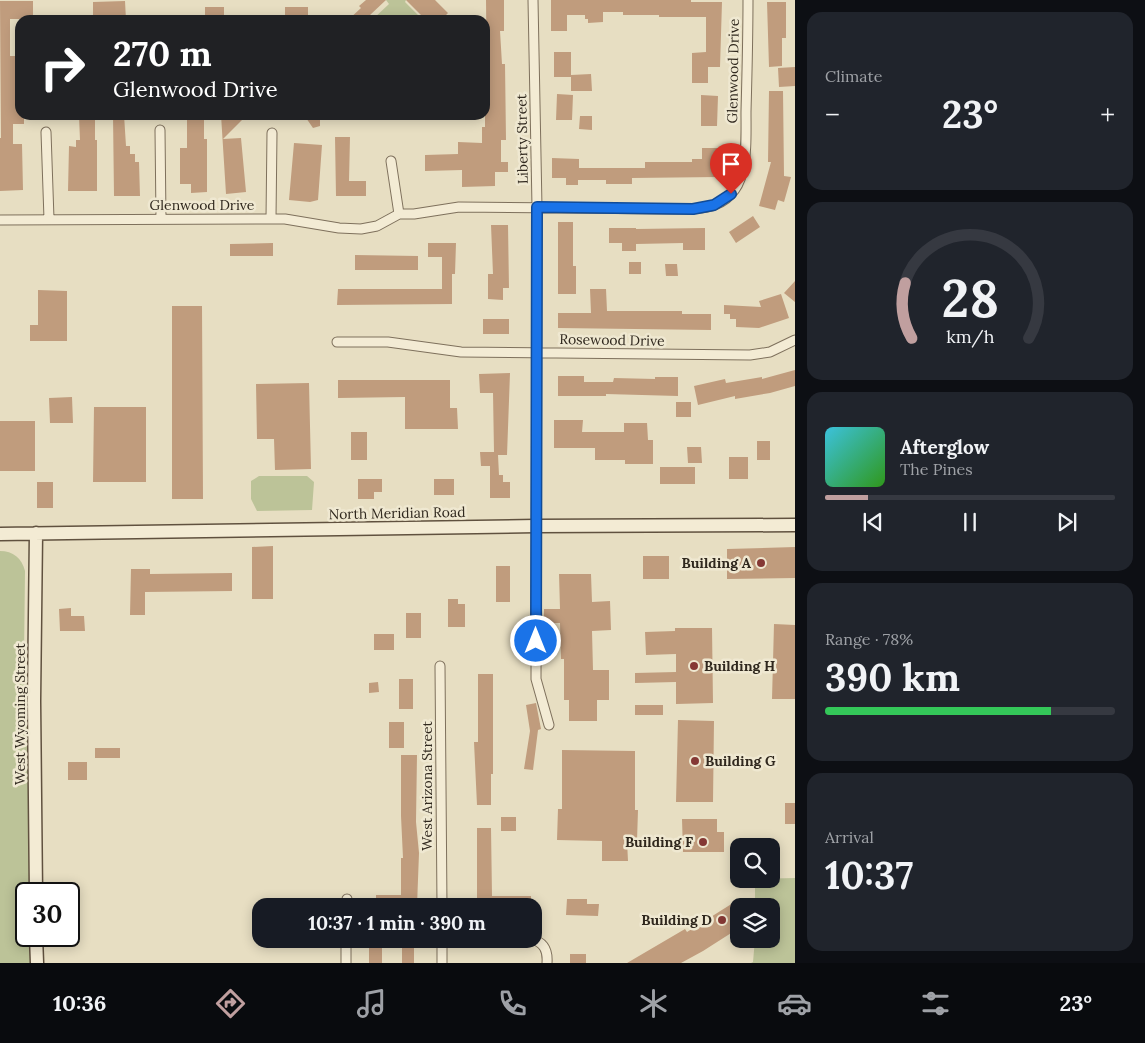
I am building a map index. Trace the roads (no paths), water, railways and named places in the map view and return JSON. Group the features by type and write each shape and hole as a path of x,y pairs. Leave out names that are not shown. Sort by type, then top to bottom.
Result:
{"main road":[{"name":"North Meridian Road","path":"0,534 536,526 795,525"},
{"name":"West Wyoming Street","path":"36,533 34,701 36,882"},
{"path":"36,947 37,963"}],"street":[{"name":"Liberty Street","path":"533,0 537,207 536,679 549,726"},
{"name":"Glenwood Drive","path":"0,220 271,218 340,228 361,229 377,226 400,214 414,214 459,207 693,209 714,205 731,194 737,186 743,166 748,0"},
{"path":"160,130 161,219"},
{"path":"46,132 48,219"},
{"path":"271,218 272,133"},
{"path":"391,161 400,214"},
{"name":"Rosewood Drive","path":"337,342 388,342 461,352 750,355 770,352 795,340"},
{"name":"West Arizona Street","path":"440,666 442,898"},
{"path":"542,943 547,951 547,963"},
{"path":"346,948 346,963"},
{"path":"442,948 442,963"}],"place":[{"name":"Building A","path":"761,563"},
{"name":"Building H","path":"694,666"},
{"name":"Building G","path":"695,761"},
{"name":"Building F","path":"703,842"},
{"name":"Building D","path":"722,920"}]}
